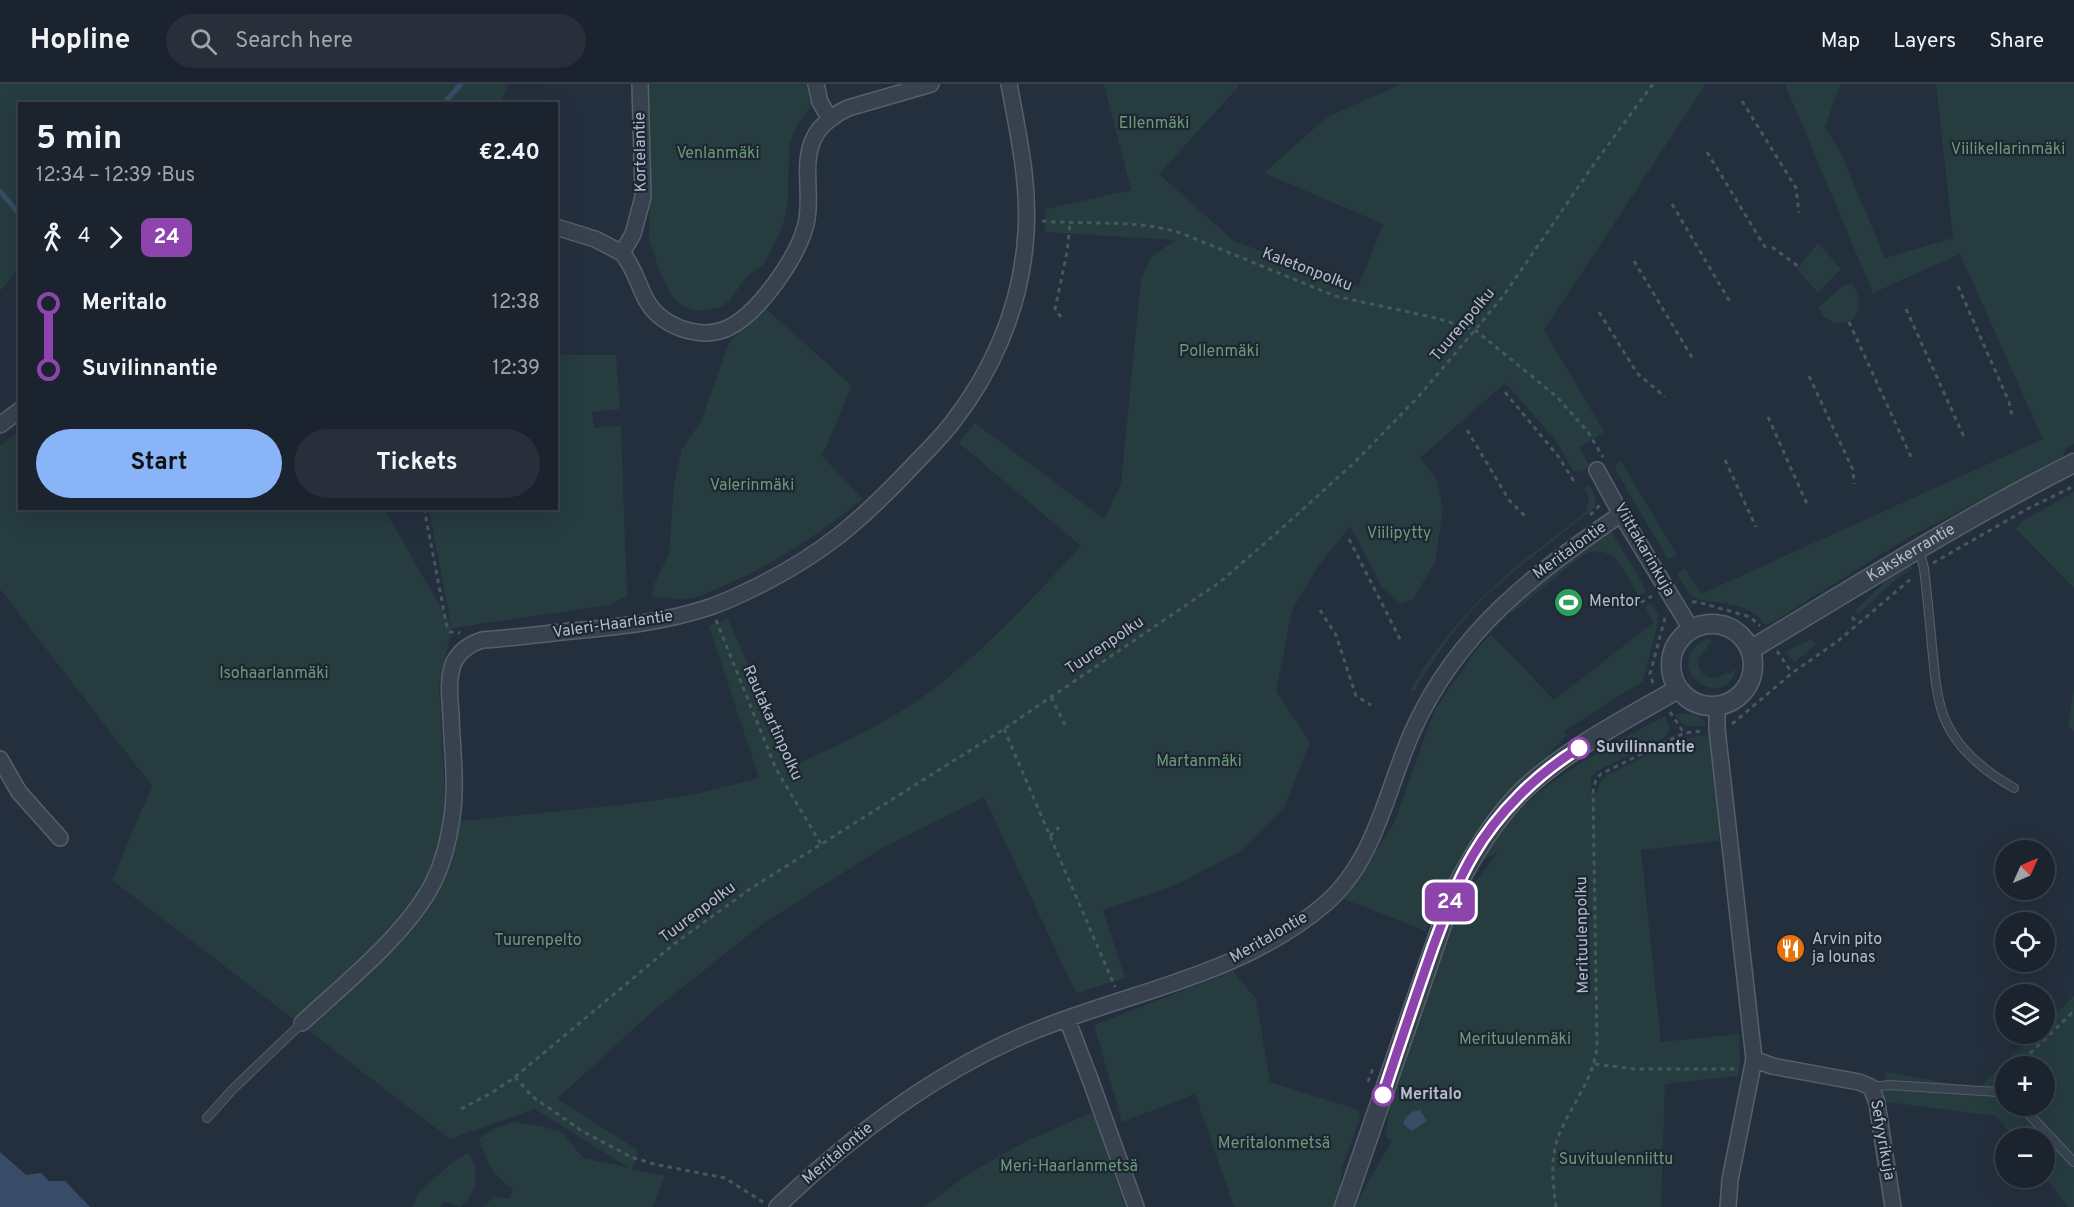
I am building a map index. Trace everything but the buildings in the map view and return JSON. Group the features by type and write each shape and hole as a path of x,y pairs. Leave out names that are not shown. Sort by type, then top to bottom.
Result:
{"street":[{"name":"Kortelantie","path":"622,254 633,234 643,197 640,84"},
{"path":"816,84 820,102 830,119"},
{"path":"558,228 595,239 622,254 636,273 646,300 655,312 668,322 691,332 705,333 727,328 743,318 771,288 801,239 809,205 808,169 814,138 830,119 848,108 931,84"},
{"name":"Valeri-Haarlantie","path":"302,1023 411,917 433,882 449,836 453,816 455,796 449,685 456,660 463,650 472,643 482,640 715,616 748,591 810,558 844,532 888,492 950,425 978,385 998,346 1008,323 1021,275 1028,205 1026,176 1009,84"},
{"path":"0,425 18,412"},
{"name":"Kakskerrantie","path":"1750,650 1919,548 2028,486 2074,463"},
{"name":"Viittakarinkuja","path":"1598,470 1621,514 1691,629"},
{"name":"Meritalontie","path":"777,1207 847,1145 910,1098 987,1053 1034,1031 1231,962 1279,936 1324,905 1338,891 1365,854 1376,831 1414,728 1427,703 1470,639 1516,592 1562,555 1621,514"},
{"path":"1702,624 1721,624 1739,633 1750,650 1753,669 1746,688 1732,701 1717,706 1693,702 1678,689 1673,680 1670,660 1677,641 1691,629 1702,624"},
{"path":"1344,1207 1453,893 1473,854 1494,824 1526,789 1560,760 1678,689"},
{"path":"1717,706 1717,729 1753,1064 1730,1180 1728,1207"},
{"path":"0,759 19,792 60,838"},
{"path":"1067,1019 1136,1207"},
{"name":"Sefyyrikuja","path":"1753,1064 1859,1082 1871,1087 1877,1104 1893,1207"}],"lane":[{"path":"1919,548 1924,568 1936,686 1943,714 1952,734 1971,755 1997,778 2014,788"},
{"path":"207,1118 232,1090 302,1023"},
{"path":"1871,1087 1889,1085 1995,1092"},
{"path":"2030,1116 2074,1162"}],"path":[{"name":"Tuurenpolku","path":"461,1109 515,1077 674,945 750,889 1004,729 1220,582 1355,462 1419,396 1504,295 1594,164 1653,84"},
{"path":"1742,101 1796,188 1799,213"},
{"path":"1707,152 1768,252"},
{"path":"1672,204 1730,302"},
{"path":"1040,229 1041,214"},
{"name":"Kaletonpolku","path":"1046,222 1121,223 1162,227 1181,232 1335,296 1436,318 1475,330 1556,396 1592,439"},
{"path":"1061,317 1055,309 1067,252 1070,223"},
{"path":"1772,247 1799,267"},
{"path":"1634,261 1693,358"},
{"path":"1958,286 2009,402 2012,416"},
{"path":"1906,309 1964,437"},
{"path":"1599,312 1637,373 1665,397"},
{"path":"1850,322 1912,459"},
{"path":"1809,376 1853,470 1854,484"},
{"path":"1505,392 1558,456 1575,483"},
{"path":"1768,417 1808,504"},
{"path":"1467,430 1509,500 1527,518"},
{"path":"1725,460 1756,527"},
{"path":"1725,728 1792,673 1838,641 1924,568 2027,509 2074,486"},
{"path":"1582,521 1600,507 1600,495"},
{"path":"424,510 447,627 450,632 467,632"},
{"path":"1349,539 1402,643"},
{"path":"1633,607 1653,596"},
{"path":"1686,605 1698,602 1750,617 1761,626"},
{"path":"1320,610 1336,635 1356,696 1371,705"},
{"path":"1654,685 1650,674 1663,622 1670,614"},
{"name":"Rautakartinpolku","path":"715,616 776,769 821,844"},
{"path":"1852,617 1858,624"},
{"path":"1778,653 1792,673"},
{"path":"1051,697 1065,726"},
{"path":"1671,713 1683,733"},
{"path":"1004,729 1116,988 1106,992"},
{"name":"Merituulenpolku","path":"1556,1207 1552,1178 1553,1156 1558,1137 1595,1064 1597,1046 1593,792 1596,779 1683,733 1710,730"},
{"path":"1050,836 1059,827"},
{"path":"2027,1056 2074,1011"},
{"path":"1595,1064 1634,1069 1753,1064"},
{"path":"515,1077 533,1097 582,1131 631,1158 725,1178 771,1207"}],"green space":[{"path":"0,84 508,84 501,102 18,102 18,270 0,291"},
{"name":"Venlanmäki","path":"648,84 809,84 812,105 797,125 789,146 788,200 783,224 763,265 747,276 730,300 721,307 697,311 682,306 671,295 649,239"},
{"path":"1104,84 1237,84 1239,86 1159,174 1234,241 1358,287 1383,224 1264,173 1327,117 1401,84 1706,84 1544,330 1604,432 1579,447 1590,466 1580,472 1574,471 1555,439 1505,383 1420,458 1437,480 1443,508 1435,562 1413,599 1401,604 1382,587 1350,526 1318,567 1292,610 1276,691 1310,742 1284,808 1239,852 1176,885 1103,910 1125,978 1076,993 984,797 882,848 761,925 653,1011 557,1099 638,1150 632,1169 665,1176 653,1207 483,1207 495,1196 509,1199 513,1189 491,1167 479,1139 495,1128 516,1122 562,1132 583,1158 629,1168 535,1109 450,1139 112,880 152,786 0,589 0,446 18,432 18,510 385,510 451,625 429,510 558,510 558,355 616,355 620,409 592,412 594,428 621,425 627,596 610,605 452,628 439,685 445,798 442,823 630,804 696,794 759,778 709,626 728,619 793,766 888,719 941,683 1004,628 1081,546 959,443 975,423 1104,519 1121,484 1141,279 1152,256 1176,240 1045,232 1046,209 1131,190"},
{"name":"Viilikellarinmäki","path":"1785,84 1840,84 1825,128 1839,149 1885,258 1953,238 1936,84 2074,84 2074,444 2066,448 2061,459 1909,537 1775,621 1765,625 1756,615 1744,608 1695,598 1686,589 1677,573 1685,568 1701,594 2043,439 1960,254 1873,293"},
{"path":"1818,243 1841,269 1818,293 1797,269"},
{"path":"1851,283 1859,299 1858,310 1847,324 1844,322 1836,324 1824,317 1819,307 1844,285"},
{"name":"Valerinmäki","path":"764,307 852,386 822,456 863,499 796,547 743,577 692,598 652,597 654,584 669,554 674,483 682,449 701,421 729,343"},
{"path":"1621,461 1677,555 1669,559 1667,557 1615,469 1616,464"},
{"path":"1589,485 1595,497 1595,507 1521,566 1478,604 1452,634 1415,690 1410,691 1434,653 1478,601 1529,556 1587,510 1589,498 1584,488"},
{"path":"2074,492 2074,588 2016,529 2021,522"},
{"path":"1608,533 1612,533 1645,588 1645,593 1639,597 1624,570 1611,556 1603,552 1594,552 1583,555 1512,613 1509,608 1532,588"},
{"path":"1908,563 1913,568 1894,581 1859,614 1855,610 1888,579"},
{"path":"1651,604 1658,615 1658,623 1643,681 1564,731 1566,736 1476,834 1449,877 1426,931 1341,898 1360,877 1395,821 1434,711 1476,650 1491,634 1554,700 1653,623 1645,606"},
{"path":"1706,639 1710,639 1711,644 1707,644 1708,649 1701,654 1698,661 1701,672 1712,678 1719,677 1726,672 1730,674 1733,670 1736,671 1728,683 1718,688 1707,686 1697,680 1690,671 1688,661 1693,649"},
{"path":"1812,639 1816,645 1795,662 1784,652"},
{"path":"2074,686 2074,732 2068,725"},
{"path":"1687,713 1699,716 1706,726 1684,726 1675,715"},
{"name":"Merituulenmäki","path":"1665,716 1670,727 1668,734 1597,771 1591,778 1590,793 1597,792 1600,782 1607,775 1644,757 1689,739 1711,736 1720,827 1719,841 1641,850 1661,1042 1739,1034 1740,1059 1738,1076 1665,1084 1661,1207 1356,1207 1392,1141 1386,1137 1390,1099 1456,912 1466,894 1498,852 1483,860 1470,881 1481,858 1507,823 1547,786 1592,756"},
{"name":"Meritalonmetsä","path":"1233,971 1256,999 1270,1082 1359,1110 1360,1118 1342,1168 1336,1207 1234,1207 1195,1094 1122,1122 1094,1025"},
{"path":"2074,996 2074,1207 2068,1207 2053,1188 2055,1128 2006,1128 1996,1116 2055,1116 2055,1056 2012,1056 2025,1044 2055,1044 2055,1014"},
{"path":"1886,1072 1978,1089 1995,1073 1995,1116 1880,1101"},
{"name":"Meri-Haarlanmetsä","path":"1093,1112 1125,1207 924,1207 967,1175 1026,1141"},
{"path":"468,1153 475,1166 476,1174 473,1189 466,1202 460,1207 444,1202 440,1207 413,1207 418,1194 450,1164"}],"water":[{"path":"1420,1110 1427,1121 1412,1131 1403,1124 1409,1114"},
{"path":"0,1152 26,1175 41,1173 49,1181 65,1181 90,1207 0,1207"}],"waterway":[{"path":"445,102 461,84"},
{"path":"0,191 18,213"}],"bus line":[{"name":"24","path":"1383,1095 1453,893 1473,854 1494,824 1526,789 1560,760 1579,748"}],"place":[{"name":"Mentor","path":"1568,602"},
{"name":"Suvilinnantie","path":"1579,748"},
{"name":"Arvin pito ja lounas","path":"1791,949"},
{"name":"Meritalo","path":"1383,1095"}],"park label":[{"name":"Ellenmäki","path":"1154,124"},
{"name":"Pollenmäki","path":"1219,352"},
{"name":"Viilipytty","path":"1399,534"},
{"name":"Isohaarlanmäki","path":"274,674"},
{"name":"Martanmäki","path":"1199,762"},
{"name":"Tuurenpelto","path":"538,941"},
{"name":"Suvituulenniittu","path":"1616,1160"}]}
